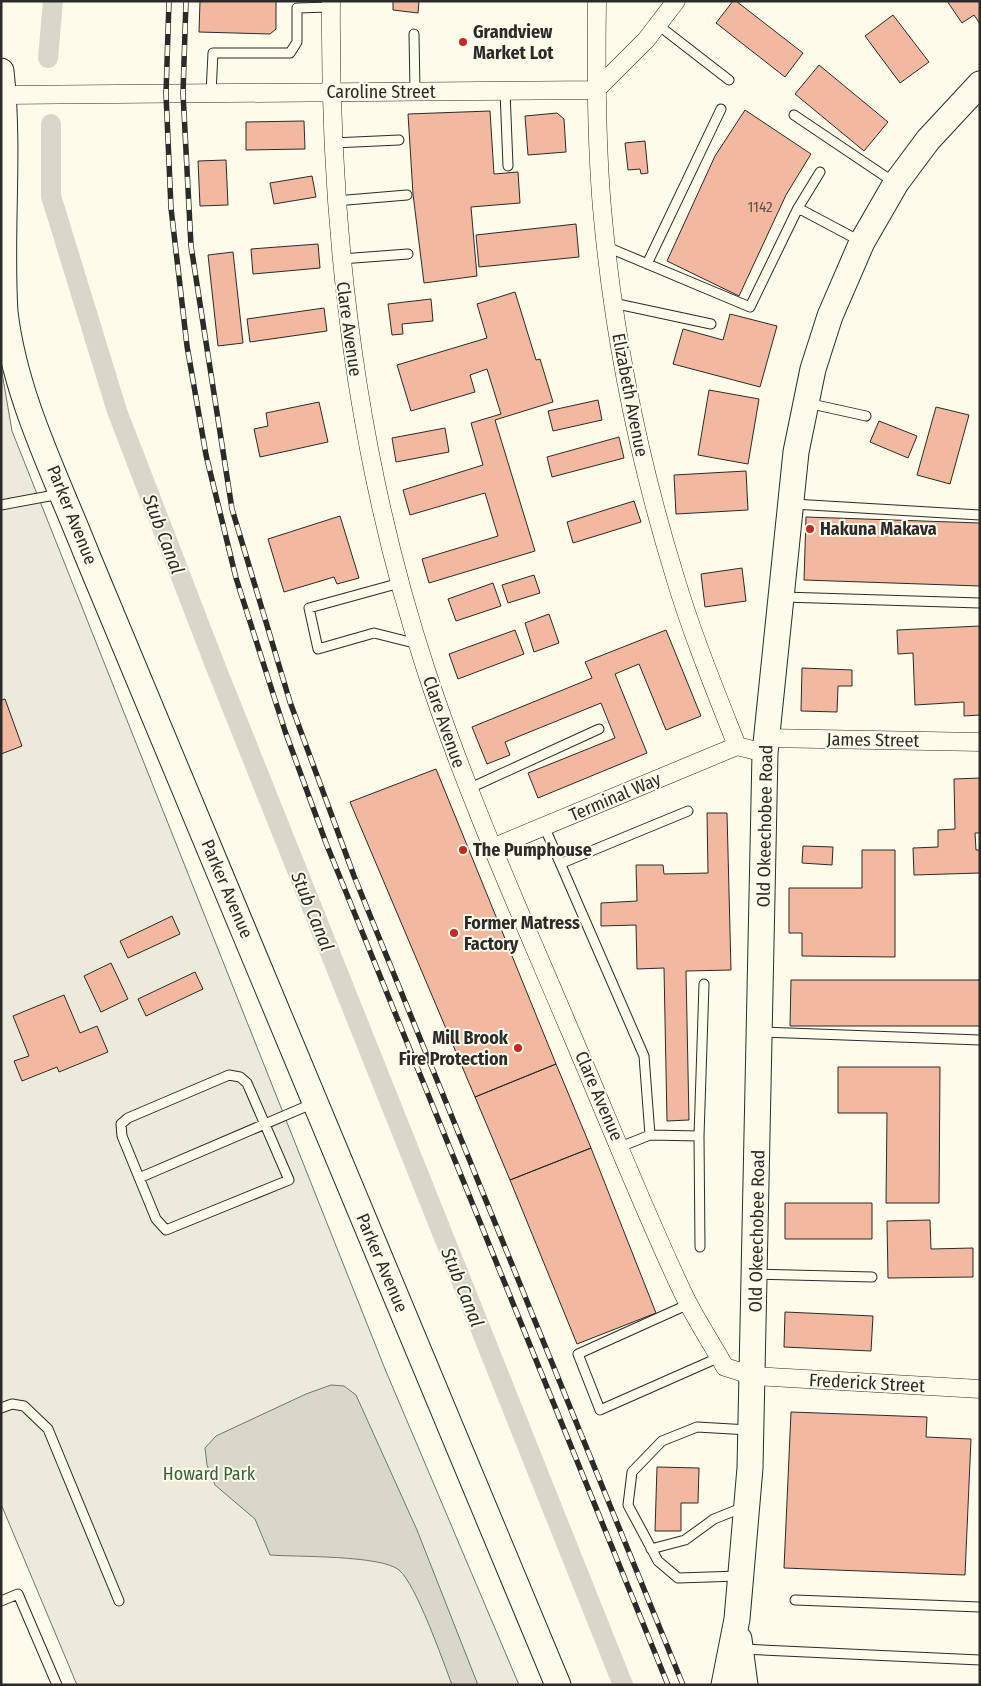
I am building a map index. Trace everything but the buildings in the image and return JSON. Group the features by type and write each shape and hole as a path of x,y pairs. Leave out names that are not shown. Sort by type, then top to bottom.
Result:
{"street":[{"name":"Elizabeth Avenue","path":"597,1 596,90 602,208 613,303 631,406 651,492 675,578 704,662 737,746"},
{"path":"596,90 622,66 676,1"},
{"name":"Clare Avenue","path":"330,4 330,92 335,201 340,259 357,390 376,484 400,583 418,644 468,789 492,848 689,1304 725,1367 754,1376"},
{"name":"Old Okeechobee Road","path":"724,1685 737,1619 747,1506 754,1376 766,746 796,452 813,369 830,316 862,242 896,183 928,140 979,86"},
{"name":"Caroline Street","path":"2,87 166,94 596,90"},
{"name":"Parker Avenue","path":"2,87 2,265 5,312 16,375 63,494 558,1685"},
{"name":"James Street","path":"766,746 980,742"},
{"path":"737,746 766,746"},
{"name":"Terminal Way","path":"492,848 737,746"},
{"name":"Frederick Street","path":"754,1376 980,1389"},
{"name":"Old Okeechobee Road","path":"737,1619 745,1685"}],"lane":[{"path":"211,93 213,53 290,53 297,42 297,8 330,4"},
{"path":"658,25 729,80"},
{"path":"414,34 415,92"},
{"path":"505,91 508,166"},
{"path":"647,264 721,109"},
{"path":"794,115 896,183"},
{"path":"332,143 399,140"},
{"path":"606,247 750,307 798,208 820,172"},
{"path":"335,201 406,195"},
{"path":"798,208 862,242"},
{"path":"340,259 408,254"},
{"path":"613,303 711,324"},
{"path":"807,403 866,416"},
{"path":"1,506 63,494"},
{"path":"790,503 980,514"},
{"path":"400,583 309,608 318,649 374,633 418,644"},
{"path":"781,597 980,603"},
{"path":"468,789 599,729"},
{"path":"562,863 688,811"},
{"path":"544,826 562,863 644,1056 650,1135"},
{"path":"700,1247 699,1136 704,984"},
{"path":"760,1032 980,1040"},
{"path":"229,1075 240,1077 247,1083 265,1124 289,1180 166,1230 156,1219 122,1136 122,1124 128,1118 229,1075"},
{"path":"139,1178 315,1103"},
{"path":"620,1148 650,1135 699,1136"},
{"path":"756,1274 872,1277"},
{"path":"689,1304 578,1354 600,1410 720,1357"},
{"path":"1,1408 12,1404 24,1406 48,1429 119,1601"},
{"path":"740,1576 678,1578 658,1561 628,1505 632,1472 662,1441 697,1427 751,1430"},
{"path":"651,1549 685,1540 714,1519 747,1506"},
{"path":"1,1601 18,1594 57,1685"},
{"path":"795,1600 980,1607"},
{"path":"741,1649 980,1660"}],"green space":[{"name":"Howard Park","path":"1,367 12,431 385,1369 519,1685 77,1685 1,1504"}],"shaded area":[{"path":"331,1385 344,1386 356,1395 417,1530 478,1685 452,1685 421,1606 406,1578 399,1570 389,1565 357,1559 270,1555 255,1519 215,1485 207,1465 205,1448 216,1436 306,1394"}],"waterway":[{"name":"Stub Canal","path":"48,58 53,1"},
{"name":"Stub Canal","path":"51,124 51,196 117,411 215,665 623,1685"}],"railway":[{"path":"169,1 166,94 171,208 187,346 206,455 236,578 285,731 326,843 668,1685"},
{"path":"186,1 183,93 191,246 232,509 290,702 354,876 683,1685"}],"place":[{"name":"Grandview Market Lot","path":"463,42"},
{"name":"Hakuna Makava","path":"810,529"},
{"name":"The Pumphouse","path":"463,850"},
{"name":"Former Matress Factory","path":"454,933"},
{"name":"Mill Brook Fire Protection","path":"518,1048"}]}
